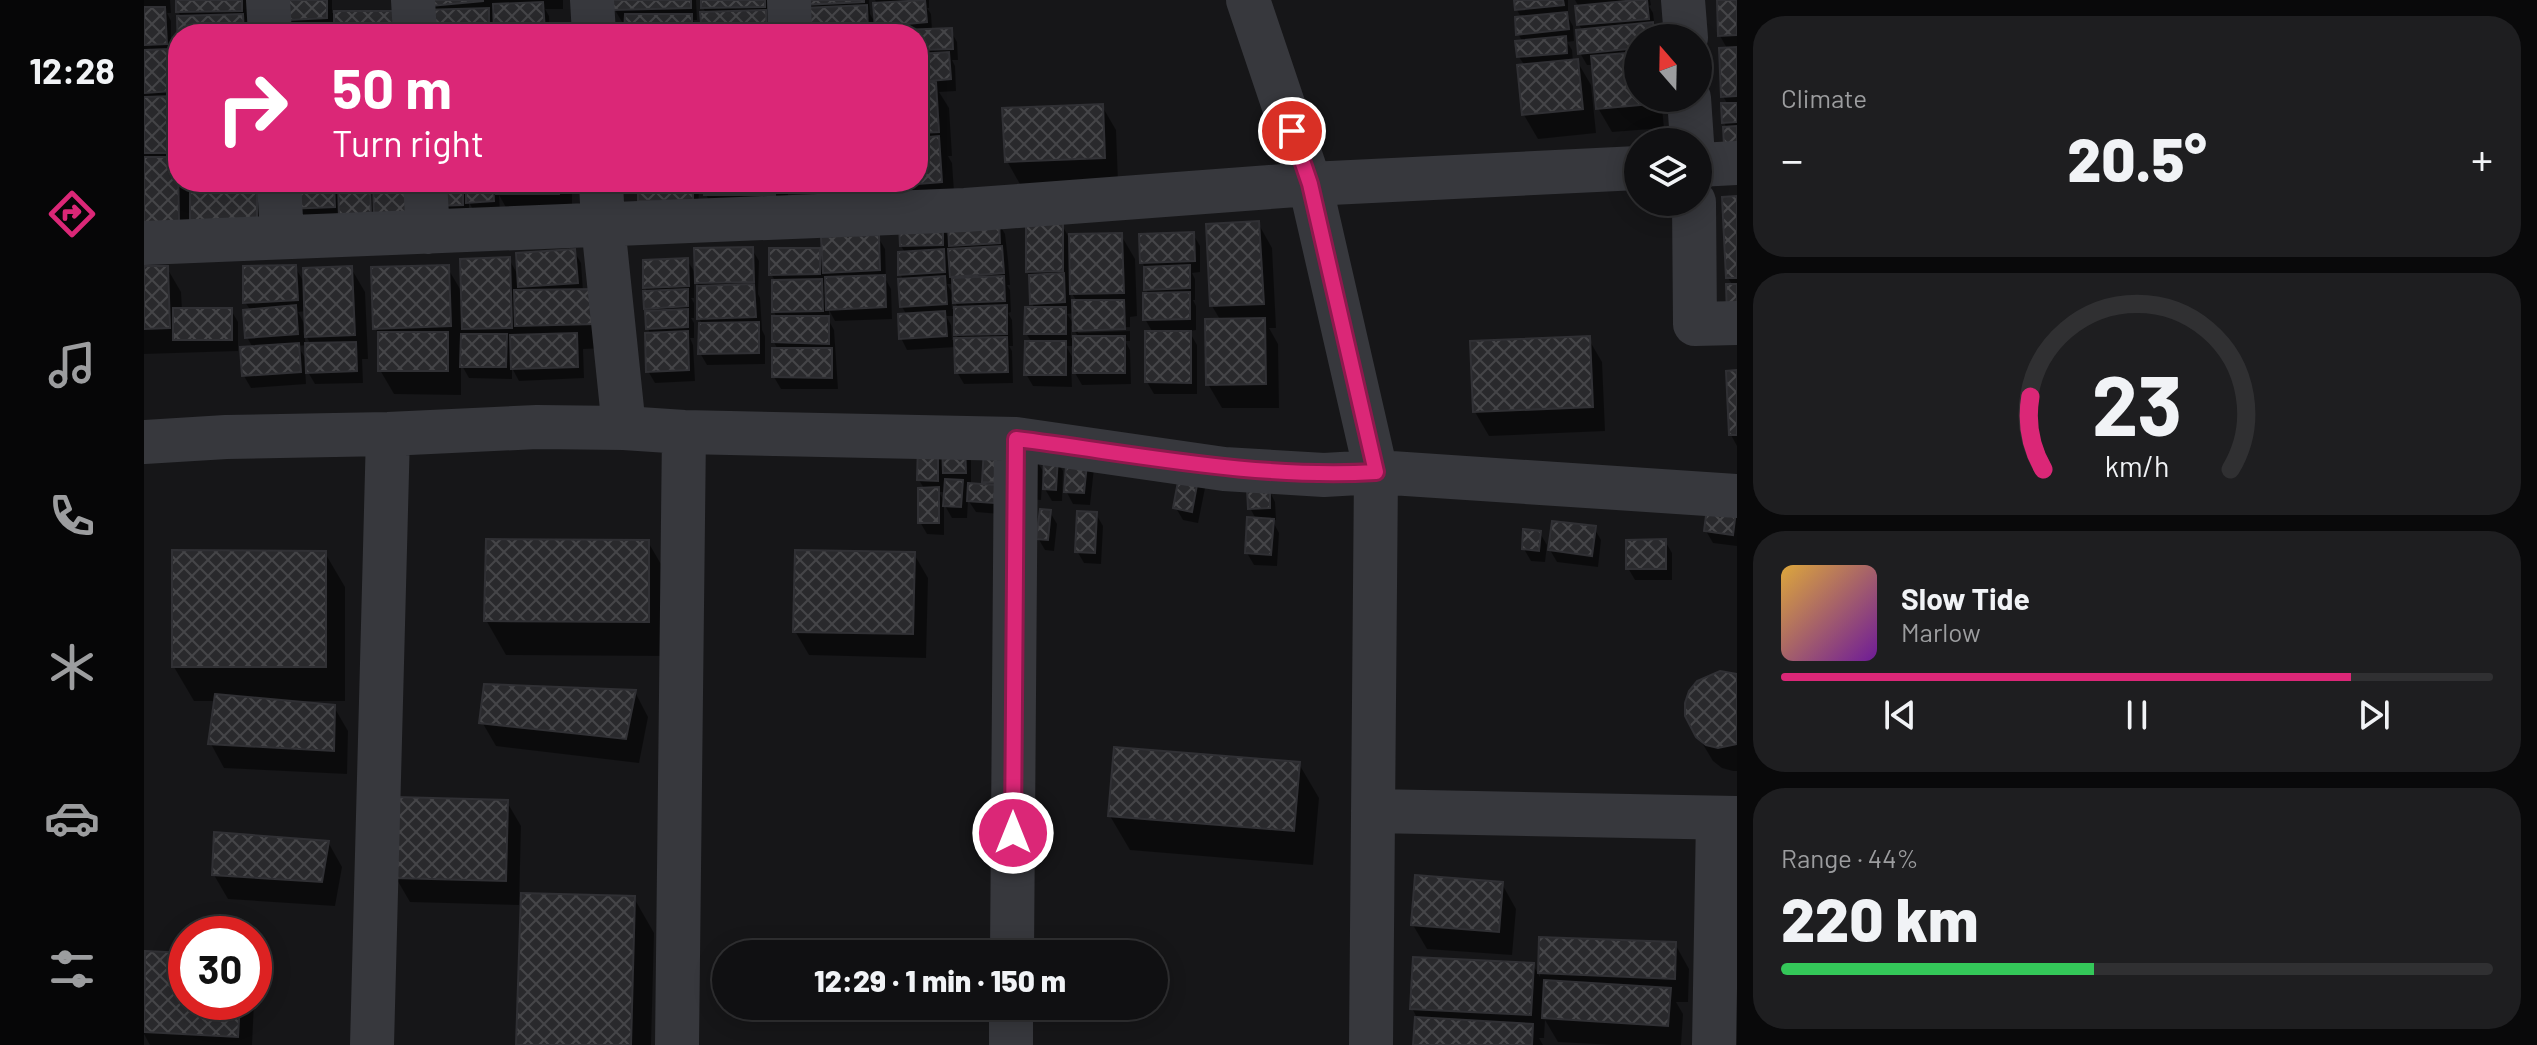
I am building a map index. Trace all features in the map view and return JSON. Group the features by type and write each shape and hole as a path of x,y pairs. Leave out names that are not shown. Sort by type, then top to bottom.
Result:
{"street":[{"path":"268,0 269,24"},
{"path":"413,0 414,24"},
{"path":"592,0 593,24"},
{"path":"789,0 790,24"},
{"path":"1248,0 1310,184 1376,472 1371,1045"},
{"path":"1683,0 1685,24"},
{"path":"1712,164 1737,163"},
{"path":"144,243 603,225 795,200 965,210 1310,184 1624,169"},
{"path":"280,192 282,237"},
{"path":"426,192 428,232"},
{"path":"601,192 624,428"},
{"path":"1694,216 1695,324 1737,323"},
{"path":"144,442 537,427 1016,439 1224,469 1324,475 1376,472 1737,496"},
{"path":"677,1045 684,432"},
{"path":"372,1045 388,434"},
{"path":"1012,940 1016,439"},
{"path":"1373,811 1728,818 1714,1045"},
{"path":"1011,1020 1011,1045"}],"building":[{"path":"176,0 242,0 242,11 176,12"},
{"path":"268,0 327,0 327,18 269,21"},
{"path":"419,0 483,0 483,1 420,7"},
{"path":"613,0 691,0 691,8 613,10"},
{"path":"701,0 765,0 765,7 701,8"},
{"path":"803,0 864,0 864,2 803,5"},
{"path":"925,0 927,22 875,24 873,3"},
{"path":"1514,0 1563,0 1564,5 1515,10"},
{"path":"1647,0 1649,19 1577,25 1575,6"},
{"path":"1717,0 1737,0 1737,35 1718,36"},
{"path":"543,2 545,24 494,24 493,4"},
{"path":"867,5 868,24 805,24 804,8"},
{"path":"144,7 165,7 167,44 144,45"},
{"path":"489,8 489,24 422,24 422,10"},
{"path":"766,10 767,24 701,24 700,12"},
{"path":"334,11 412,11 412,24 334,24"},
{"path":"1567,12 1569,29 1516,35 1515,17"},
{"path":"243,14 244,24 177,24 177,16"},
{"path":"625,14 692,14 692,24 624,24"},
{"path":"1624,25 1624,49 1578,54 1576,30"},
{"path":"952,28 953,49 928,50 928,29"},
{"path":"1566,36 1567,53 1517,57 1515,41"},
{"path":"1737,47 1737,96 1721,97 1719,48"},
{"path":"168,49 168,91 144,93 144,50"},
{"path":"949,52 951,79 928,81 928,53"},
{"path":"1624,53 1624,106 1596,109 1591,56"},
{"path":"1578,59 1583,109 1522,115 1517,65"},
{"path":"928,82 936,82 939,132 928,133"},
{"path":"168,96 168,153 144,153 144,97"},
{"path":"1721,103 1737,103 1737,122 1722,123"},
{"path":"1103,104 1105,158 1005,162 1002,108"},
{"path":"1737,126 1737,145 1724,145 1723,127"},
{"path":"939,136 942,182 928,183 928,137"},
{"path":"144,157 168,157 168,192 179,192 179,222 144,222"},
{"path":"190,192 257,192 257,220 190,220"},
{"path":"284,192 334,192 335,207 285,209"},
{"path":"338,192 370,192 371,217 339,219"},
{"path":"373,192 408,192 409,220 374,221"},
{"path":"432,192 463,192 463,205 433,206"},
{"path":"466,192 494,192 494,201 466,203"},
{"path":"496,192 559,192 559,194"},
{"path":"638,192 693,192 693,200 638,201"},
{"path":"704,192 775,192 775,195 704,195"},
{"path":"1737,196 1737,278 1726,278 1722,197"},
{"path":"999,220 1000,243 949,246 948,223"},
{"path":"1259,221 1264,304 1210,306 1206,224"},
{"path":"943,223 943,245 900,246 899,224"},
{"path":"1063,223 1063,271 1026,272 1026,224"},
{"path":"1194,232 1195,261 1140,263 1139,234"},
{"path":"1122,233 1124,293 1070,294 1069,234"},
{"path":"879,235 880,270 823,273 821,237"},
{"path":"1002,246 1004,273 950,277 948,249"},
{"path":"753,247 754,282 695,283 694,248"},
{"path":"769,248 820,248 820,274 769,275"},
{"path":"575,249 578,283 518,287 516,253"},
{"path":"944,249 945,272 898,275 898,252"},
{"path":"510,257 512,328 462,329 460,259"},
{"path":"688,258 689,286 643,288 643,260"},
{"path":"296,265 298,300 243,303 243,266"},
{"path":"449,265 451,326 373,329 371,267"},
{"path":"1190,265 1190,288 1144,290 1144,267"},
{"path":"144,266 168,266 170,328 144,329"},
{"path":"352,266 355,335 305,337 303,268"},
{"path":"1064,273 1065,302 1030,304 1029,275"},
{"path":"885,275 886,307 826,310 825,277"},
{"path":"945,276 947,304 900,307 898,279"},
{"path":"1004,276 1005,301 953,303 952,278"},
{"path":"822,279 823,311 772,312 772,280"},
{"path":"754,284 756,317 697,319 697,286"},
{"path":"1726,284 1737,284 1737,317 1727,317"},
{"path":"596,289 596,324 515,326 514,290"},
{"path":"688,289 688,306 644,309 643,291"},
{"path":"1190,292 1190,319 1143,320 1143,293"},
{"path":"1072,300 1124,300 1125,329 1073,331"},
{"path":"296,305 298,334 245,338 243,310"},
{"path":"1007,305 1007,334 954,335 954,307"},
{"path":"1025,307 1066,307 1066,334 1024,334"},
{"path":"173,308 232,308 232,340 173,340"},
{"path":"688,309 688,327 646,329 645,311"},
{"path":"945,311 947,336 899,339 898,314"},
{"path":"772,316 829,316 829,344 772,342"},
{"path":"1265,318 1266,384 1206,385 1205,319"},
{"path":"759,322 759,353 698,354 699,323"},
{"path":"688,331 689,370 646,372 645,333"},
{"path":"1145,331 1191,331 1191,383 1145,382"},
{"path":"378,332 448,332 448,371 378,371"},
{"path":"577,333 578,367 511,369 510,335"},
{"path":"461,334 507,334 506,367 460,367"},
{"path":"1073,336 1125,336 1125,373 1073,373"},
{"path":"1590,336 1593,407 1473,412 1470,341"},
{"path":"1007,337 1008,372 955,373 954,338"},
{"path":"1025,341 1066,341 1066,375 1024,375"},
{"path":"356,342 357,371 306,373 305,343"},
{"path":"299,343 301,372 242,376 240,347"},
{"path":"772,348 832,348 832,378 772,377"},
{"path":"1737,370 1737,435 1729,435 1726,371"},
{"path":"942,443 965,443 966,473 943,473"},
{"path":"918,445 938,446 938,481 917,480"},
{"path":"984,448 1004,449 1001,483 982,482"},
{"path":"1067,452 1088,454 1084,493 1064,492"},
{"path":"1044,456 1058,457 1056,490 1043,489"},
{"path":"1180,471 1199,474 1192,512 1173,508"},
{"path":"945,479 963,480 961,507 943,506"},
{"path":"968,483 995,485 994,503 967,501"},
{"path":"939,487 939,523 918,523 918,488"},
{"path":"1270,488 1270,508 1248,509 1247,489"},
{"path":"1707,508 1736,511 1733,535 1704,531"},
{"path":"1040,509 1051,510 1048,540 1036,539"},
{"path":"1077,511 1097,512 1095,553 1075,552"},
{"path":"1247,517 1274,519 1271,555 1245,553"},
{"path":"1552,521 1596,526 1592,556 1548,550"},
{"path":"1523,529 1541,531 1539,551 1522,549"},
{"path":"486,539 649,540 649,622 484,621"},
{"path":"1666,539 1666,569 1626,569 1626,540"},
{"path":"172,550 326,551 326,667 172,667"},
{"path":"795,550 915,552 913,634 793,632"},
{"path":"1720,671 1737,674 1737,744 1718,748 1706,745 1696,737 1685,716 1685,703 1697,681"},
{"path":"484,684 636,690 626,739 479,723"},
{"path":"215,694 335,705 334,751 208,744"},
{"path":"1114,747 1300,762 1294,831 1108,816"},
{"path":"396,797 508,800 506,881 394,878"},
{"path":"214,832 329,841 322,882 212,875"},
{"path":"1415,875 1503,882 1499,932 1411,925"},
{"path":"521,893 635,896 631,1045 516,1045"},
{"path":"1539,937 1676,942 1675,979 1538,973"},
{"path":"145,951 168,952 168,1020 239,1020 238,1037 144,1032"},
{"path":"1413,957 1534,963 1531,1015 1410,1009"},
{"path":"1544,980 1671,988 1668,1026 1542,1018"},
{"path":"1415,1017 1533,1024 1532,1045 1413,1045"}],"route":[{"path":"1013,833 1016,439 1224,469 1324,475 1376,472 1310,184 1292,131"}]}
